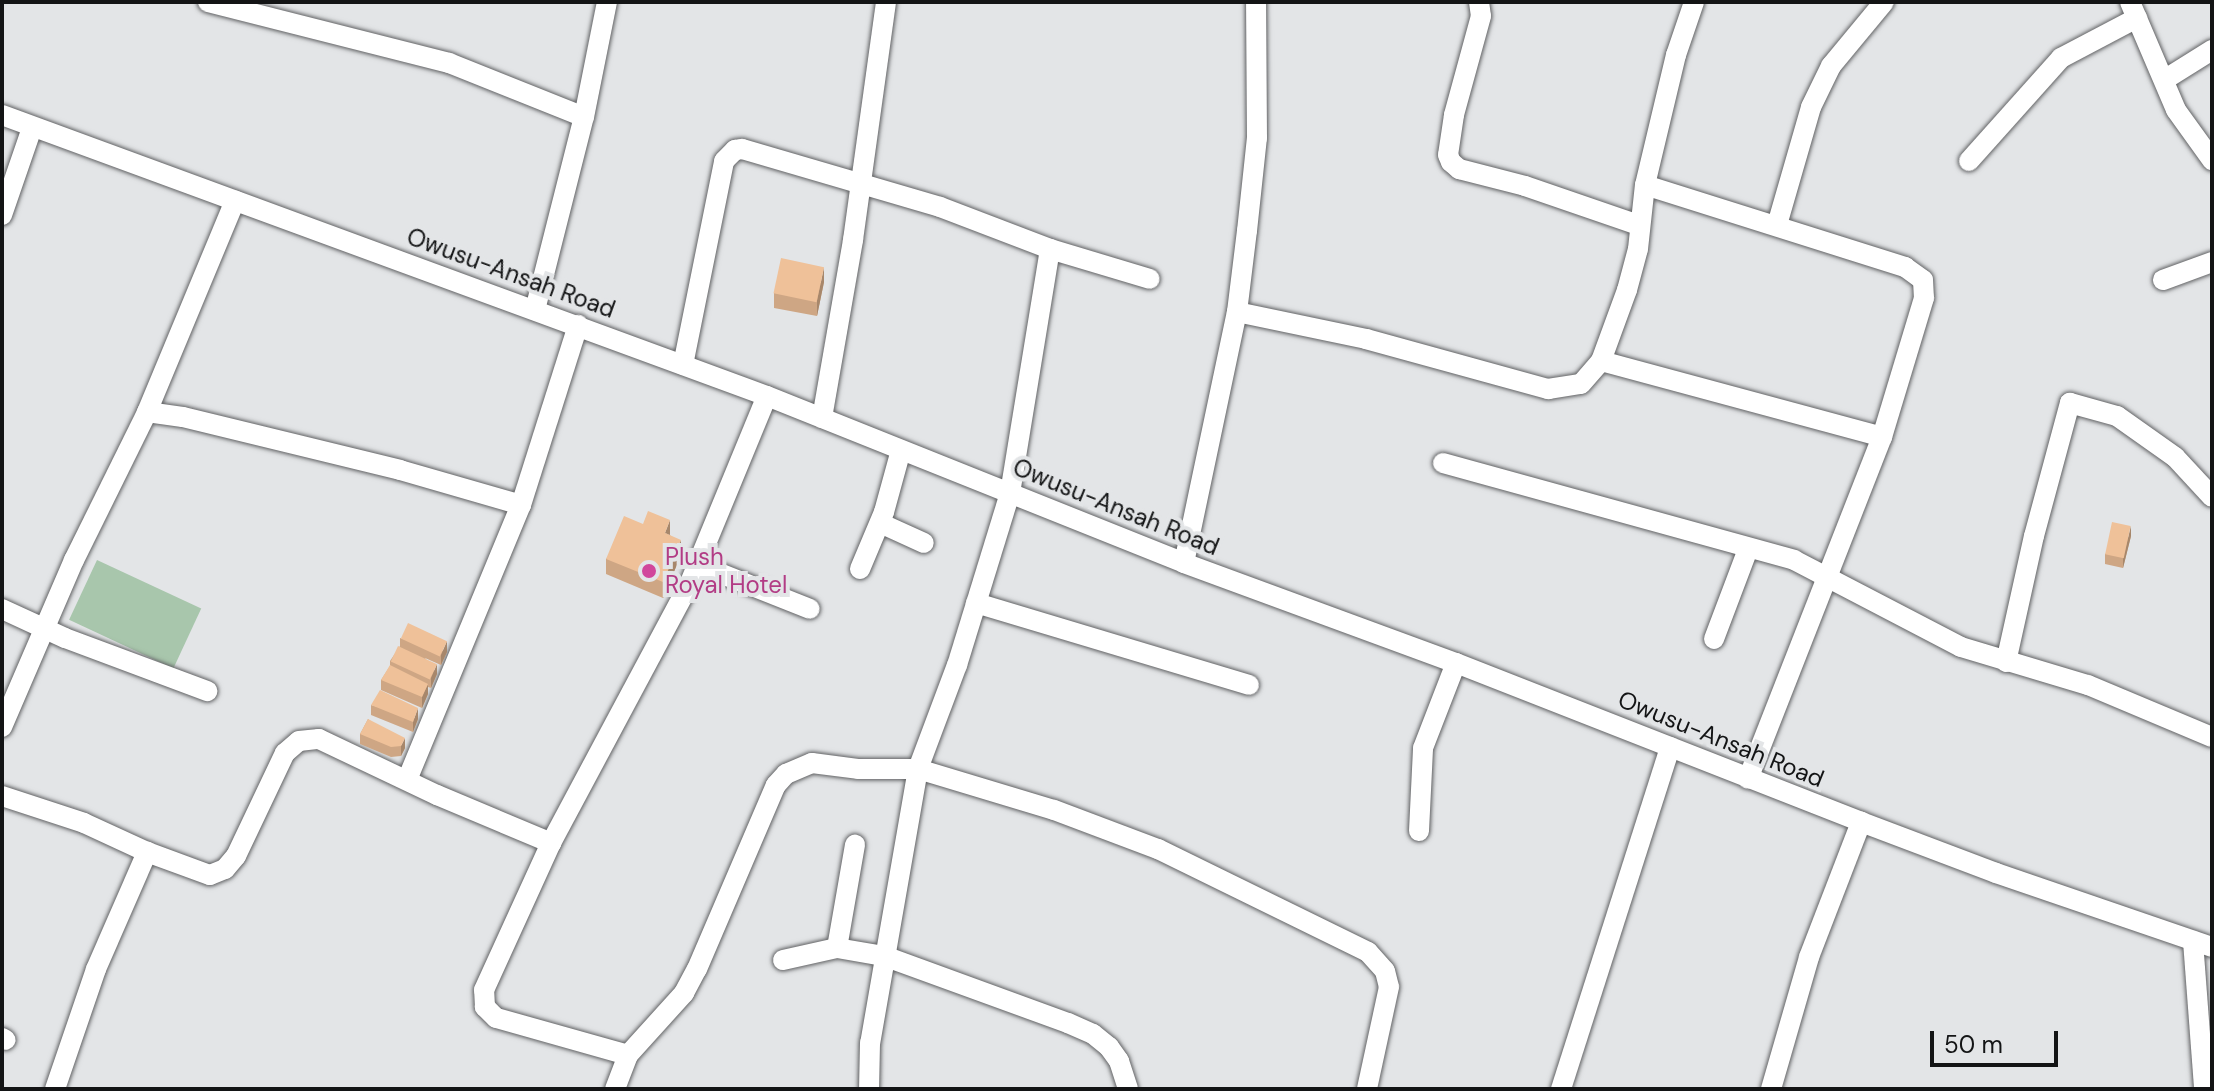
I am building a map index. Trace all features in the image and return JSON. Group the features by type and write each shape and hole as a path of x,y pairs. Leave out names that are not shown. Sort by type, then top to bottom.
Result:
{"street":[{"path":"208,2 449,63 584,117"},
{"path":"535,310 584,117 607,2"},
{"path":"822,418 861,182 886,2"},
{"path":"1184,563 1237,312 1257,138 1256,2"},
{"path":"1479,2 1481,16 1454,115 1448,155 1451,162 1459,169 1525,186 1638,225"},
{"path":"1237,312 1366,339 1548,389 1581,384 1601,361 1634,263 1645,185 1676,55 1694,2"},
{"path":"1777,225 1811,107 1831,66 1884,2"},
{"path":"1969,161 2061,58 2134,10 2176,110 2212,160"},
{"path":"2164,80 2212,50"},
{"name":"Owusu-Ansah Road","path":"2,115 767,396 1184,563 1456,663 1748,779 2202,944"},
{"path":"2,215 32,128"},
{"path":"683,365 724,161 728,155 742,149 940,207 1050,249 1150,279"},
{"path":"1645,185 1905,267 1923,280 1924,298 1882,437 1824,576 1748,779"},
{"path":"2,727 74,560 147,412 235,201"},
{"path":"869,1089 870,1043 918,769 976,603 1010,493 1050,249"},
{"path":"2163,280 2212,262"},
{"path":"407,780 521,505 578,325"},
{"path":"1601,361 1882,437"},
{"path":"628,1055 496,1018 485,1007 484,990 551,843 699,565 767,396"},
{"path":"2006,662 2070,403 2117,416 2175,457 2212,497"},
{"path":"147,412 183,417 400,470 521,505"},
{"path":"860,569 880,523 901,450"},
{"path":"1443,463 1794,560 1961,647 2088,685 2212,737"},
{"path":"880,523 924,543"},
{"path":"1714,639 1748,549"},
{"path":"699,565 810,609"},
{"path":"976,603 1249,685"},
{"path":"2,609 65,638 207,691"},
{"path":"1419,831 1423,748 1456,663"},
{"path":"2,796 84,823 147,852 210,875 225,869 236,856 285,753 299,741 319,739 551,843"},
{"path":"1561,1089 1670,747"},
{"path":"615,1089 628,1055 691,981 776,785 786,774 812,763 858,769 918,769 1054,810 1158,849 1368,952 1385,971 1389,987 1367,1089"},
{"path":"1771,1089 1809,957 1861,822"},
{"path":"837,948 855,845"},
{"path":"55,1089 96,969 147,852"},
{"path":"2202,944 2204,1089"},
{"path":"783,960 837,948 884,956 1093,1034 1119,1061 1128,1089"}],"green space":[{"path":"97,560 201,609 173,668 69,620"}],"building":[{"path":"781,258 824,267 817,302 774,293"},
{"path":"648,511 670,520 665,533 681,540 663,582 606,559 624,516 643,524"},
{"path":"2112,522 2131,526 2124,558 2105,554"},
{"path":"408,623 447,641 440,657 401,638"},
{"path":"398,646 437,664 430,680 391,661"},
{"path":"390,665 428,684 422,697 381,680"},
{"path":"380,690 418,708 413,722 371,705"},
{"path":"368,719 405,738 401,746 391,747 360,734"}],"place":[{"name":"Plush Royal Hotel","path":"649,571"}]}
